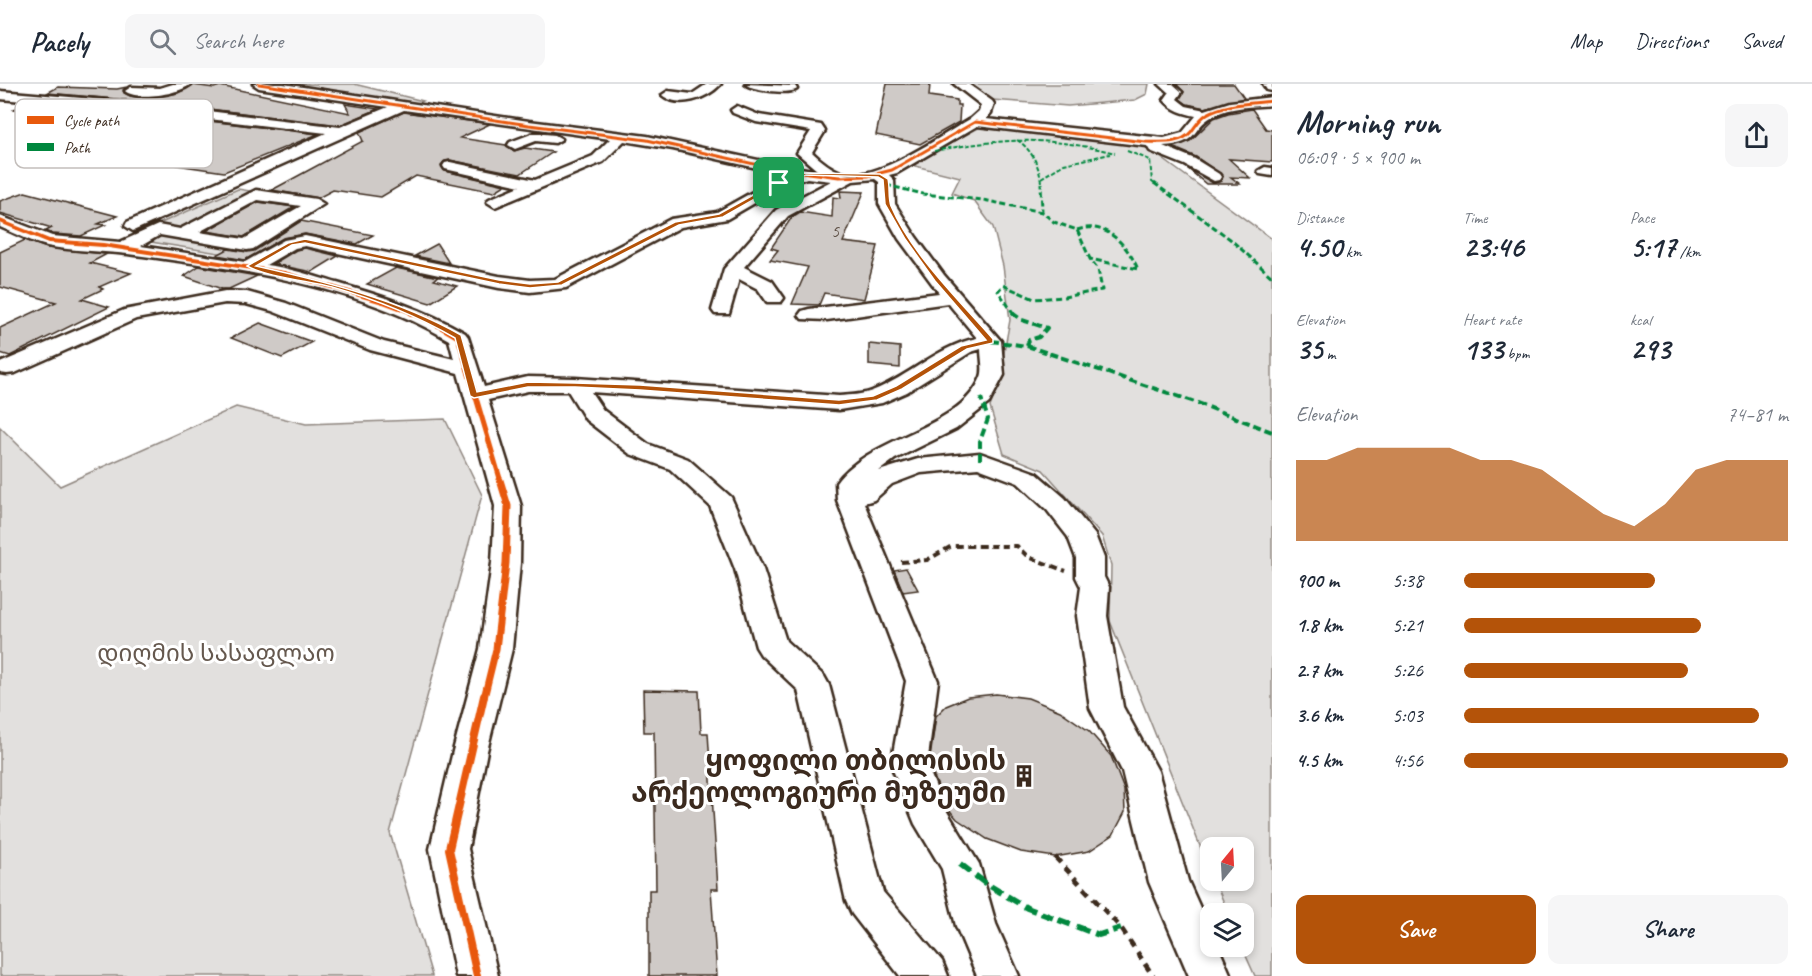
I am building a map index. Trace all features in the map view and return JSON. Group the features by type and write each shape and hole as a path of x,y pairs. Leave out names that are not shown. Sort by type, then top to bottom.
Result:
{"street":[{"path":"123,91 161,92 185,84"},
{"path":"259,84 531,125 650,140 806,174 846,176 880,176 975,122 985,113 988,104"},
{"path":"691,84 714,85"},
{"path":"751,84 792,87"},
{"path":"1165,84 1176,92 1170,100 1174,105 1207,114"},
{"path":"668,95 694,98 714,85"},
{"path":"780,98 792,87"},
{"path":"954,90 969,99 988,104"},
{"path":"954,90 988,104"},
{"path":"394,92 494,111 531,125"},
{"path":"0,95 47,99"},
{"path":"1254,98 1272,107"},
{"path":"975,122 1167,142 1186,137 1207,114 1254,98 1272,101"},
{"path":"112,247 111,235 218,189 339,131 404,105"},
{"path":"737,110 756,118 816,128 818,131 804,153 816,164 846,176"},
{"path":"213,115 339,131"},
{"path":"495,202 598,159 621,136"},
{"path":"515,145 527,138 543,137 610,149"},
{"path":"1151,142 1155,148 1190,162 1214,177"},
{"path":"450,166 537,185"},
{"path":"250,266 290,244 305,241 499,282 530,286 559,284 677,223 721,216 779,183 806,174"},
{"path":"722,310 733,269 782,213 846,176"},
{"path":"880,176 886,180 887,204 898,224 937,279 991,341 993,375 981,398 948,424 886,454 849,483 850,500 922,681 909,765 928,813 960,864 976,926 998,976"},
{"path":"112,247 158,230 247,245 316,204 256,195 182,234"},
{"path":"0,221 49,241 112,247 250,266 336,286 429,320 458,337 496,459 508,506 506,563 496,649 470,751 449,849 477,976"},
{"path":"733,269 760,282 774,298"},
{"path":"7,368 131,315 225,297 247,298 279,307 471,382 640,387 839,403 874,398 899,387 964,347 991,341"},
{"path":"809,315 845,312 918,299 953,297"},
{"path":"575,385 594,415 639,449 679,464 722,503 748,569 771,647 813,685 866,901 927,976"},
{"path":"850,500 865,494 883,479 918,466 980,460 1003,467 1026,478 1056,504 1082,535 1090,558 1090,577 1095,587 1092,616 1107,708 1140,771 1169,882 1210,976"}],"path":[{"path":"890,562 927,560 952,546 1017,546 1028,557 1046,565 1090,577"},
{"path":"1055,857 1121,928 1153,976"}],"green space":[{"path":"279,84 354,84 423,101 415,104"},
{"path":"969,84 1149,84 1147,94 1135,100 1068,106 992,100"},
{"path":"980,127 1149,145 1156,154 1272,239 1272,976 1255,976 1246,957 1254,957 1254,903 1224,903 1219,891 1254,891 1254,837 1200,837 1200,846 1110,621 1111,565 1102,536 1043,470 1004,454 990,407 998,385 1010,320 1003,266 993,227 974,201 952,193 960,177 911,165"},
{"path":"238,189 256,192 180,230 154,226"},
{"path":"160,233 249,249 237,256 145,241"},
{"name":"დიღმის სასაფლაო","path":"236,407 306,424 445,419 482,495 390,833 432,976 0,976 0,427 60,486"}],"building":[{"path":"887,84 930,84 929,96 957,100 957,105 960,105 959,122 920,144 876,135"},
{"path":"1176,84 1234,84 1244,98 1205,108 1187,104 1180,99 1184,92"},
{"path":"193,85 214,88 220,86 350,113 345,104 378,109 340,125 213,110 213,99 116,99 47,93 58,87 117,89 127,87 123,90 124,93 130,96 148,98 178,93"},
{"path":"1252,109 1266,129 1272,130 1272,162 1229,159 1250,178 1231,177 1240,184 1206,184 1187,168 1213,183 1221,181 1223,176 1196,157 1172,147 1190,141 1214,118"},
{"path":"404,112 490,124 460,138 506,145 514,151 525,148 553,152 520,174 450,160 441,165 445,171 505,185 494,192 416,176 381,197 333,190 318,198 272,190 363,141 359,132"},
{"path":"213,121 318,134 224,172 197,168 213,168"},
{"path":"840,191 864,192 843,242 878,246 864,299 824,293 819,305 792,304 808,267 770,260 778,250 771,248 792,217 800,212 832,217 833,197 841,198"},
{"path":"25,192 117,216 98,224 105,225 81,236 53,234 46,231 52,228 0,213 0,201"},
{"path":"258,202 294,207 244,237 206,231"},
{"path":"301,221 373,235 357,244 305,234 283,238 245,260 217,255 228,249 254,251"},
{"path":"25,240 47,248 107,254 90,263 131,273 99,287 103,289 82,299 109,307 10,356 0,353 0,328 56,302 0,287 0,252"},
{"path":"437,244 449,263 415,256"},
{"path":"305,248 338,256 312,272 273,264 296,250"},
{"path":"199,266 257,276 229,289 222,289 184,276"},
{"path":"396,268 438,277 434,280 457,286 430,303 367,284"},
{"path":"260,323 312,342 282,358 231,338"},
{"path":"869,344 900,347 900,368 869,365"},
{"path":"906,568 918,590 903,592 894,570"},
{"path":"643,690 699,691 701,733 708,733 718,889 711,889 717,976 649,976 649,890 656,890 654,732 644,732"},
{"name":"ყოფილი თბილისის არქეოლოგიური მუზეუმი","path":"996,694 1028,698 1060,711 1089,731 1111,756 1124,790 1125,812 1113,835 1089,851 1055,857 1021,852 987,839 957,819 946,806 929,765 936,716 946,706 968,697"}],"marked path":[{"path":"934,151 991,141 1028,139 1072,143 1115,153"},
{"path":"1017,140 1028,146 1041,178 1042,212 1054,222 1077,230 1090,259 1098,269 1102,290 1064,297 1034,299 1003,285 998,291 1012,313 1022,320 1047,328 1039,337 1029,340 1027,346"},
{"path":"1127,151 1150,160 1152,182 1230,239 1272,277"},
{"path":"1041,178 1064,164 1110,154"},
{"path":"886,185 923,194 983,200 1042,212"},
{"path":"1077,230 1089,226 1108,232 1129,250 1138,269 1090,259"},
{"path":"991,341 1027,346 1198,403 1272,432"},
{"path":"980,460 980,441 988,419 981,398"},
{"path":"960,864 985,883 1027,908 1099,935 1121,928"}],"cycle path":[{"path":"259,84 529,125 647,140 772,168 839,177 868,176 892,170 975,122 1146,142 1170,142 1187,136 1202,118 1214,110 1272,101"},
{"path":"0,221 49,241 103,245 284,273 383,302 429,320 458,337 508,506 506,563 496,649 470,751 449,849 477,976"}],"place":[{"name":"ყოფილი თბილისის არქეოლოგიური მუზეუმი","path":"1024,776"}],"route":[{"path":"806,174 880,176 886,180 887,204 908,239 937,279 991,341 964,347 899,387 874,398 839,403 640,387 528,384 474,396 458,337 429,320 336,286 250,266 290,244 305,241 499,282 530,286 559,284 677,223 721,216 779,183 806,174"}]}
